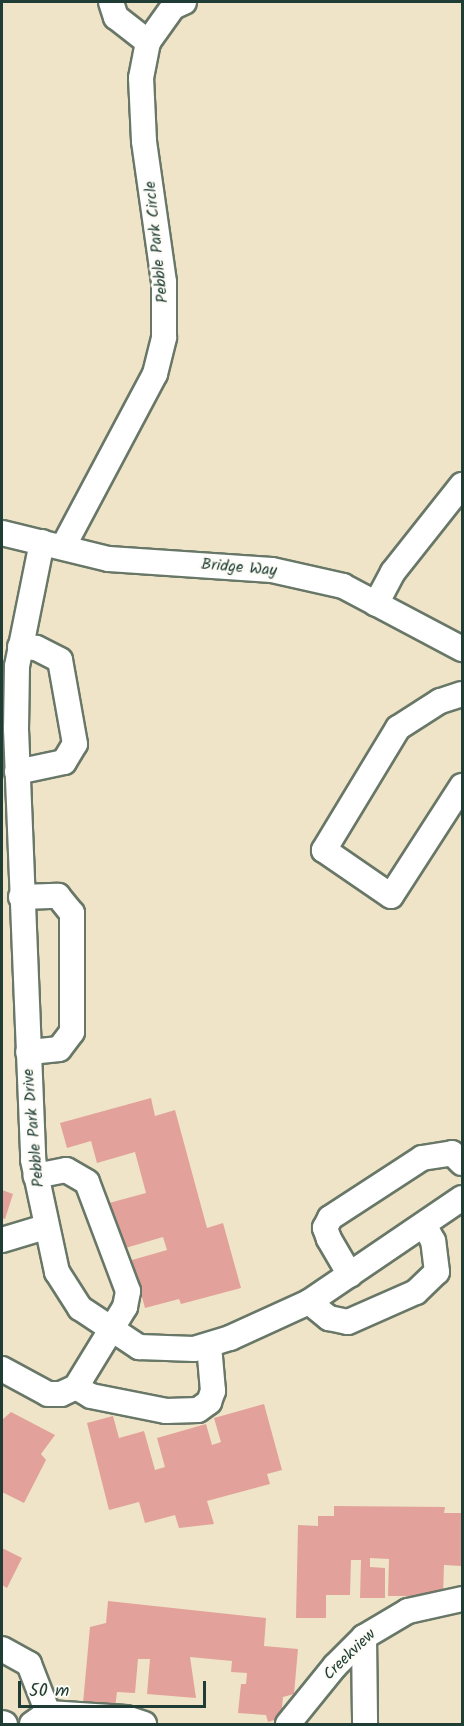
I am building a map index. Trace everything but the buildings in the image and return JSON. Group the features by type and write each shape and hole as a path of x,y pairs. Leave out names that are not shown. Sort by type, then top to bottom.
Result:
{"street":[{"path":"111,2 116,17 148,42"},
{"name":"Pebble Park Circle","path":"53,544 155,375 164,337 164,282 144,141 141,78 148,42 173,7 184,2"},
{"path":"376,604 393,572 462,485"},
{"name":"Bridge Way","path":"2,533 109,559 272,570 343,586 462,649"},
{"name":"Pebble Park Drive","path":"53,544 20,647 17,772 21,897 12,929 13,981 28,1052 36,1176 45,1227 63,1281 80,1308 139,1347 194,1349 209,1345 309,1302 462,1198"},
{"path":"17,772 64,762 75,744 60,660 53,653 20,647"},
{"path":"462,694 440,701 398,728 324,850 392,896 462,786"},
{"path":"21,897 58,896 72,913 72,1032 59,1049 28,1052"},
{"path":"350,1275 325,1228 330,1218 422,1158 452,1153 462,1162"},
{"path":"2,1369 48,1394 61,1394 76,1387 124,1307 128,1291 87,1182 66,1170 36,1176"},
{"path":"309,1302 329,1318 348,1322 416,1292 437,1272 433,1241 424,1225"},
{"path":"2,1240 45,1227"},
{"path":"76,1387 91,1396 166,1411 198,1410 209,1402 213,1391 209,1345"},
{"name":"Creekview","path":"288,1725 335,1666 364,1637 408,1611 462,1599"},
{"path":"364,1637 365,1725"},
{"path":"2,1649 29,1664 40,1719 126,1718 144,1725"}]}
